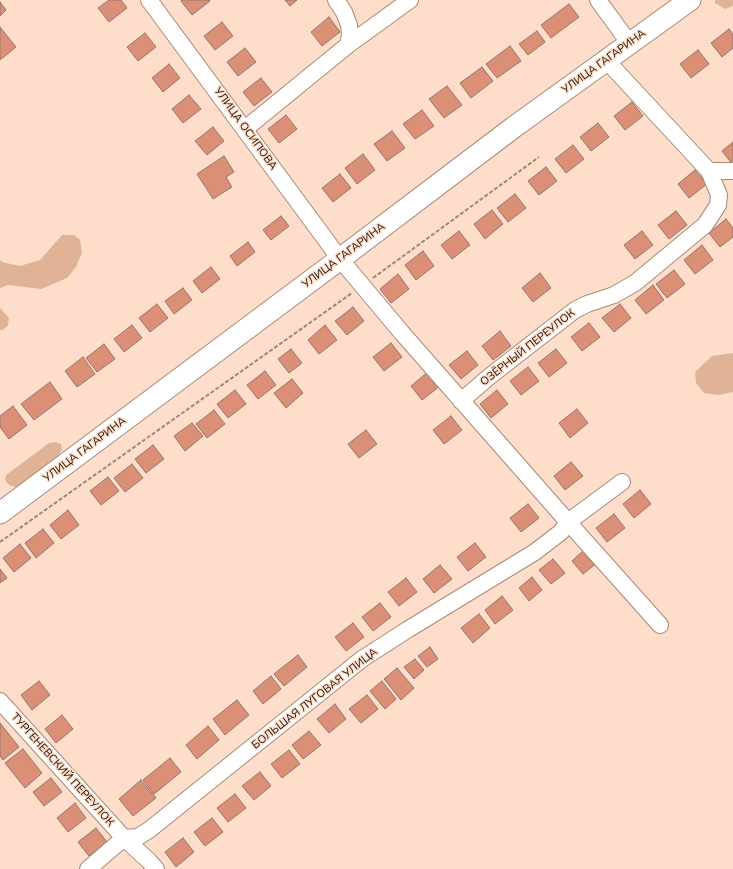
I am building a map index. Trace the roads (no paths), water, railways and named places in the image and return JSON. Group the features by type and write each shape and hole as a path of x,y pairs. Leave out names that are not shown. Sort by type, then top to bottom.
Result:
{"main road":[{"name":"УЛИЦА ГАГАРИНА","path":"0,513 514,127 690,0"}],"street":[{"name":"УЛИЦА ОСИПОВА","path":"149,0 340,259 362,286 461,401 660,625"},
{"path":"336,0 344,12 349,25 350,35 348,45"},
{"path":"245,129 348,45 410,0"},
{"path":"598,0 630,44"},
{"path":"606,60 709,171 733,171"},
{"name":"ОЗЁРНЫЙ ПЕРЕУЛОК","path":"461,401 490,376 575,310 587,304 614,295 636,283 705,225 716,209 719,200 719,195 709,171"},
{"name":"БОЛЬШАЯ ЛУГОВАЯ УЛИЦА","path":"88,869 124,838 138,836 149,830 362,659 535,552 561,532 568,522 622,482"},
{"name":"ТУРГЕНЕВСКИЙ ПЕРЕУЛОК","path":"0,701 124,838 156,869"}]}
